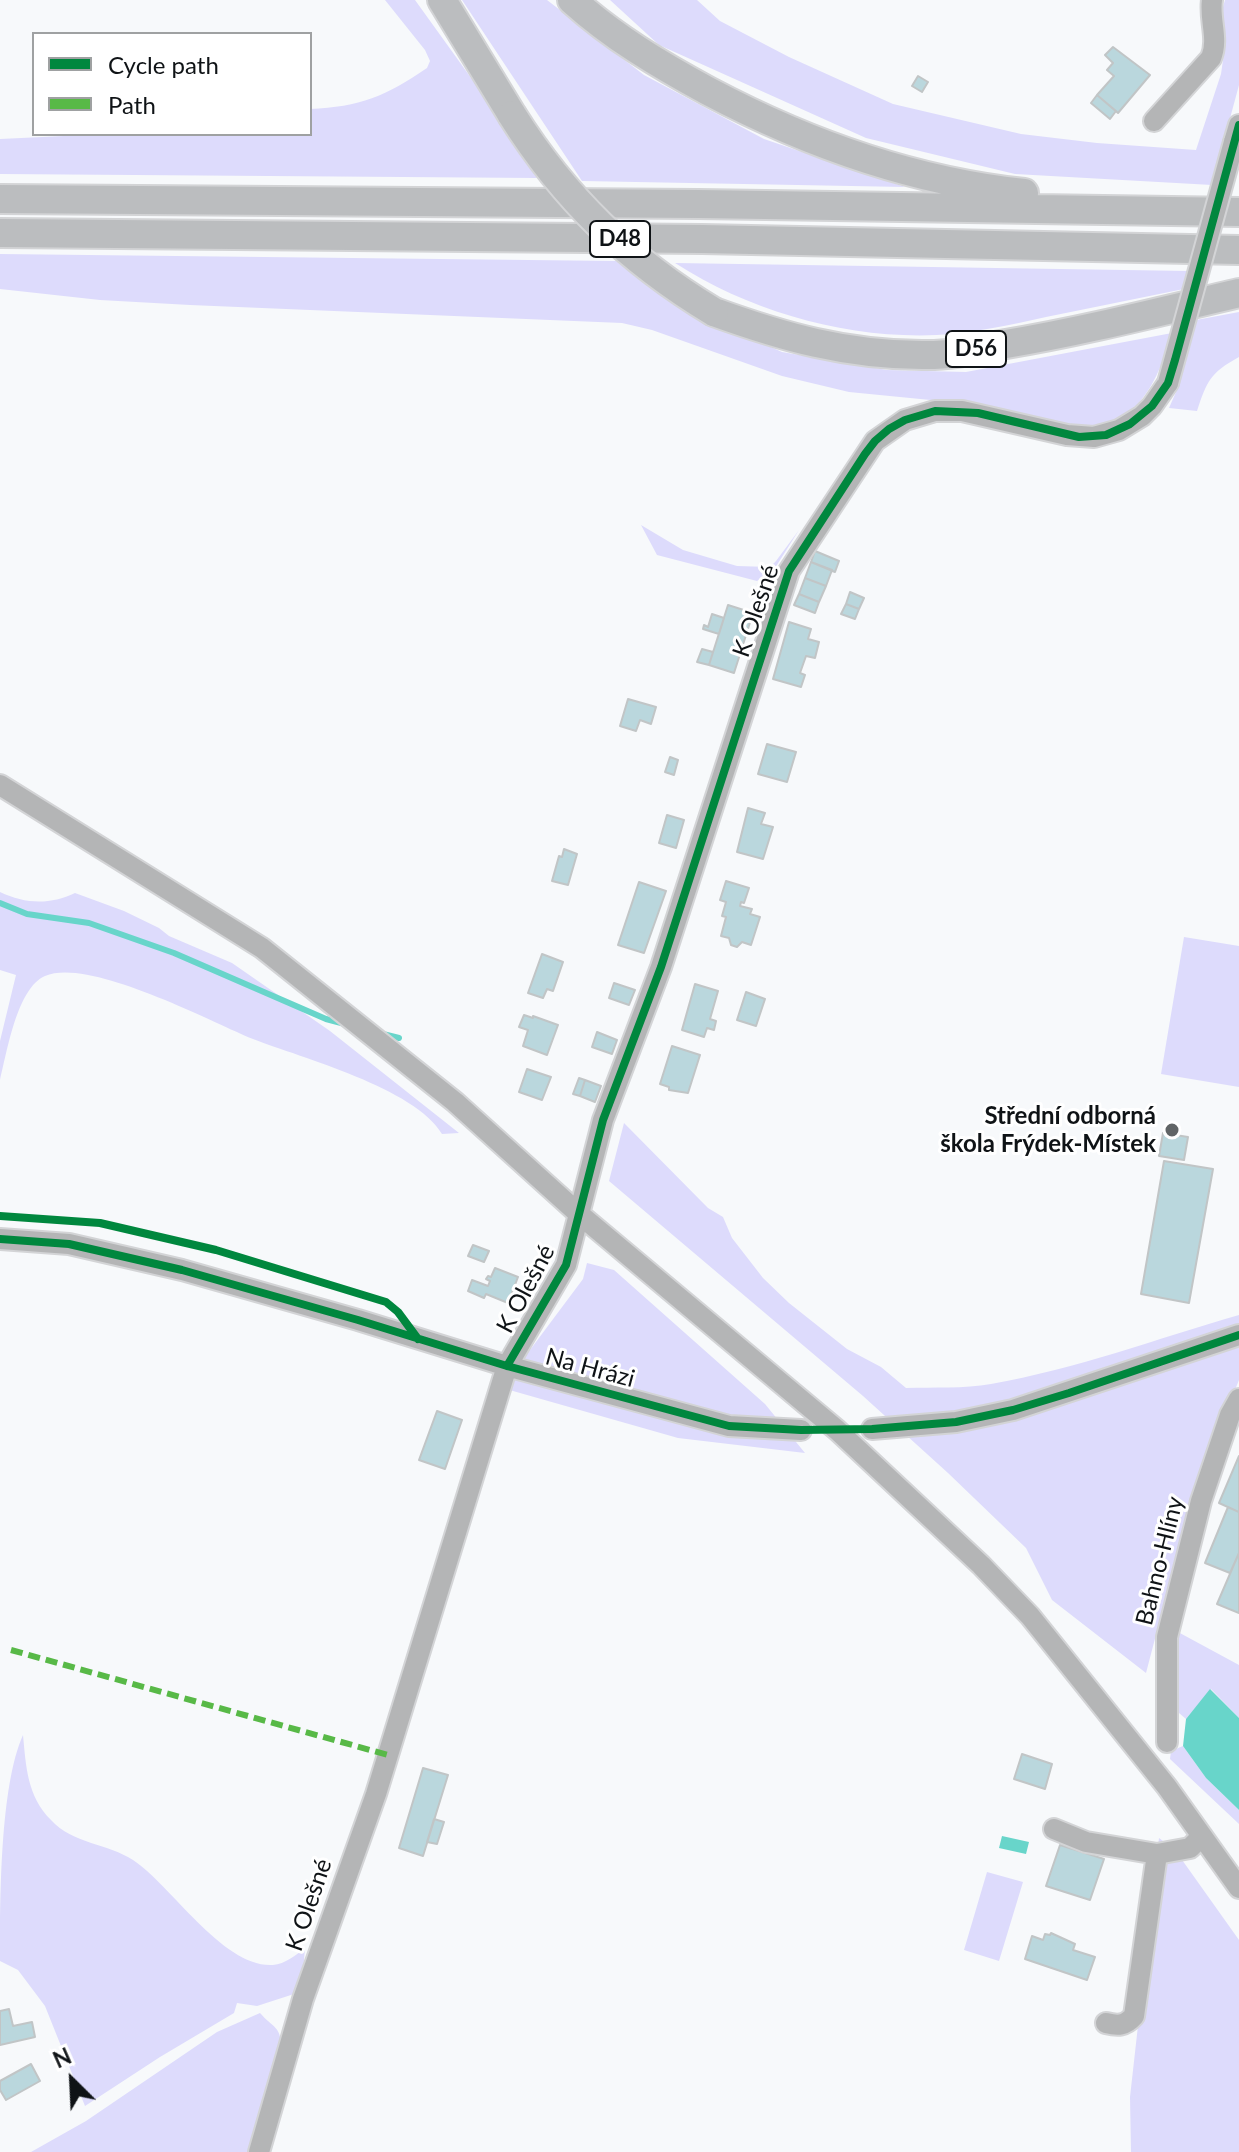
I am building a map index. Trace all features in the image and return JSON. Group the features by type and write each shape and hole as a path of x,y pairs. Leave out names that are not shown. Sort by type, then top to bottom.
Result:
{"highway":[{"name":"D56","path":"442,0 552,174 599,227 653,273 714,312 797,339 891,354 926,355 1041,338 1239,293"},
{"path":"572,0 658,64 758,117 835,150 905,172 982,188 1201,212"},
{"name":"D48","path":"0,199 1239,212"},
{"name":"D48","path":"0,233 702,239 1239,250"}],"street":[{"path":"1154,121 1211,58 1215,45 1210,14 1212,0"},
{"name":"K Olešné","path":"259,2152 303,1999 376,1794 507,1366 566,1265 603,1120 661,967 789,571 865,454 889,429 905,420 935,411 978,413 1079,437 1106,435 1142,416 1168,383 1237,134"},
{"path":"0,785 262,948 455,1102 579,1214 837,1430 981,1565 1030,1616 1101,1702 1239,1888"},
{"name":"Na Hrázi","path":"0,1239 69,1244 182,1270 507,1366 729,1426 801,1430"},
{"path":"872,1429 956,1422 1013,1410 1239,1335"},
{"name":"Bahno-Hlíny","path":"1167,1742 1167,1637 1201,1501 1230,1415 1239,1399"},
{"path":"1054,1829 1086,1842 1157,1854 1190,1848 1202,1836"},
{"path":"1106,2023 1118,2026 1134,2016 1157,1854"}],"shaded area":[{"path":"385,0 415,0 492,107 537,178 0,174 0,139 312,136 312,109 358,103 398,86 427,68 430,61 425,50"},
{"path":"462,0 547,0 644,75 764,139 905,187 582,181"},
{"path":"610,0 697,0 720,21 789,57 893,104 1021,134 1196,150 1221,74 1226,39 1221,14 1225,0 1239,0 1239,85 1212,185 1015,174 866,138 659,45"},
{"path":"0,254 616,261 680,306 782,352 887,370 966,372 1172,333 1160,368 1143,398 1117,420 1081,429 961,403 849,392 782,376 652,330 622,323 190,305 100,300 0,289"},
{"path":"675,263 1189,271 1184,289 978,331 903,335 835,327 801,319 735,295"},
{"path":"1239,312 1239,357 1211,379 1197,411 1169,408 1179,385 1196,320"},
{"path":"641,525 683,550 737,566 770,567 799,530 775,568 757,581 657,555"},
{"path":"0,892 38,902 75,893 124,911 169,936 232,963 330,1031 459,1133 442,1134 428,1117 408,1102 356,1076 253,1039 149,994 90,975 65,973 45,976 35,983 20,1007 0,1080 0,1041 16,975 0,970"},
{"path":"1184,937 1239,946 1239,1087 1161,1074"},
{"path":"624,1123 708,1208 723,1217 732,1238 763,1278 789,1303 847,1349 881,1367 906,1388 970,1387 1023,1378 1239,1315 1239,1380 1192,1497 1146,1673 1052,1600 1026,1548 948,1473 863,1396 609,1181"},
{"path":"587,1263 614,1270 765,1404 805,1453 678,1438 506,1389 524,1358 583,1279"},
{"path":"1178,1632 1239,1665 1239,1718 1211,1689 1186,1719 1172,1707"},
{"path":"23,1735 32,1791 43,1811 60,1828 133,1860 198,1923 235,1953 254,1962 273,1965 286,1961 305,1948 303,1973 294,1994 257,2006 237,2003 234,2013 85,2106 45,2006 18,1970 0,1961 1,1876 6,1813 15,1757"},
{"path":"1183,1746 1206,1778 1239,1810 1239,1824 1170,1759 1171,1751"},
{"path":"1159,1838 1175,1850 1239,1940 1239,2152 1131,2152 1130,2097"},
{"path":"987,1872 1023,1882 999,1961 964,1950"},
{"path":"260,2013 276,2028 281,2050 249,2152 31,2152 86,2121 217,2032"}],"water":[{"path":"1210,1689 1239,1718 1239,1810 1206,1778 1183,1746 1186,1719"},
{"path":"1002,1836 1029,1842 1026,1854 999,1848"}],"building":[{"path":"1113,47 1150,75 1118,113 1097,95 1114,76 1107,70 1113,63 1105,55"},
{"path":"918,76 928,82 922,92 912,86"},
{"path":"1097,95 1116,111 1110,119 1091,103"},
{"path":"815,551 839,561 835,572 811,562"},
{"path":"811,562 832,570 826,586 805,578"},
{"path":"805,578 826,586 819,602 799,594"},
{"path":"850,592 864,598 859,609 846,604"},
{"path":"799,594 819,602 815,613 794,605"},
{"path":"846,604 859,609 855,619 841,614"},
{"path":"728,605 753,613 734,673 709,665"},
{"path":"712,614 724,618 719,634 703,629 704,625 708,627"},
{"path":"789,622 811,629 808,639 819,642 815,658 806,656 800,673 805,675 801,687 773,679"},
{"path":"702,649 713,652 709,665 697,662"},
{"path":"628,699 656,707 651,724 640,720 636,731 620,726"},
{"path":"767,744 796,752 787,782 758,774"},
{"path":"670,757 678,760 674,775 665,772"},
{"path":"748,808 765,813 761,824 773,827 763,859 737,852"},
{"path":"667,815 684,820 676,848 659,843"},
{"path":"564,849 577,854 568,885 552,881"},
{"path":"726,881 749,888 740,906 752,909 750,914 760,917 751,945 742,942 737,947 731,945 729,938 721,936 726,902 720,900"},
{"path":"639,882 666,891 644,953 618,945"},
{"path":"542,954 563,962 553,991 547,989 543,998 528,993"},
{"path":"614,983 635,990 629,1005 609,998"},
{"path":"695,984 718,991 710,1019 716,1021 714,1030 707,1028 704,1037 682,1030"},
{"path":"746,992 765,999 756,1026 737,1020"},
{"path":"524,1015 558,1025 547,1055 523,1046 528,1030 519,1027"},
{"path":"597,1032 617,1040 612,1054 592,1047"},
{"path":"672,1046 700,1055 688,1093 669,1090 669,1087 660,1084"},
{"path":"527,1069 551,1077 542,1100 519,1092"},
{"path":"579,1078 585,1080 580,1096 573,1094"},
{"path":"585,1080 601,1086 595,1102 580,1096"},
{"path":"1163,1133 1188,1137 1184,1160 1159,1156"},
{"path":"1164,1161 1213,1169 1189,1303 1141,1294"},
{"path":"473,1245 489,1251 484,1262 468,1256"},
{"path":"495,1268 518,1277 508,1303 468,1291 472,1280 488,1286 490,1281 486,1279 491,1277"},
{"path":"437,1411 462,1420 445,1469 419,1460"},
{"path":"1239,1456 1239,1512 1219,1503"},
{"path":"1228,1507 1239,1512 1239,1553 1230,1573 1205,1563"},
{"path":"1239,1553 1239,1613 1217,1604"},
{"path":"1022,1754 1052,1764 1045,1789 1014,1779"},
{"path":"423,1768 448,1775 423,1856 399,1848"},
{"path":"434,1819 444,1822 437,1844 427,1842"},
{"path":"1060,1845 1104,1859 1090,1900 1046,1886"},
{"path":"1051,1933 1075,1944 1073,1950 1095,1957 1087,1980 1025,1959 1032,1936 1043,1940 1045,1934"},
{"path":"9,2009 13,2026 32,2022 35,2037 0,2045 0,2011"},
{"path":"31,2064 40,2081 6,2100 0,2090 0,2081"}],"waterway":[{"path":"0,903 27,914 89,923 174,953 326,1019 345,1024"},
{"path":"379,1033 399,1038"}],"marked path":[{"path":"11,1650 388,1755"}],"cycle path":[{"path":"507,1366 566,1265 603,1120 661,967 789,571 865,454 889,429 905,420 935,411 978,413 1079,437 1106,435 1130,424 1152,406 1168,383 1239,125"},
{"path":"0,1216 100,1223 216,1250 386,1302 398,1312 418,1339"},
{"path":"0,1239 69,1244 182,1270 507,1366 729,1426 801,1430 872,1429 956,1422 1013,1410 1069,1393 1239,1335"}],"place":[{"name":"Střední odborná škola Frýdek-Místek","path":"1172,1130"}]}
